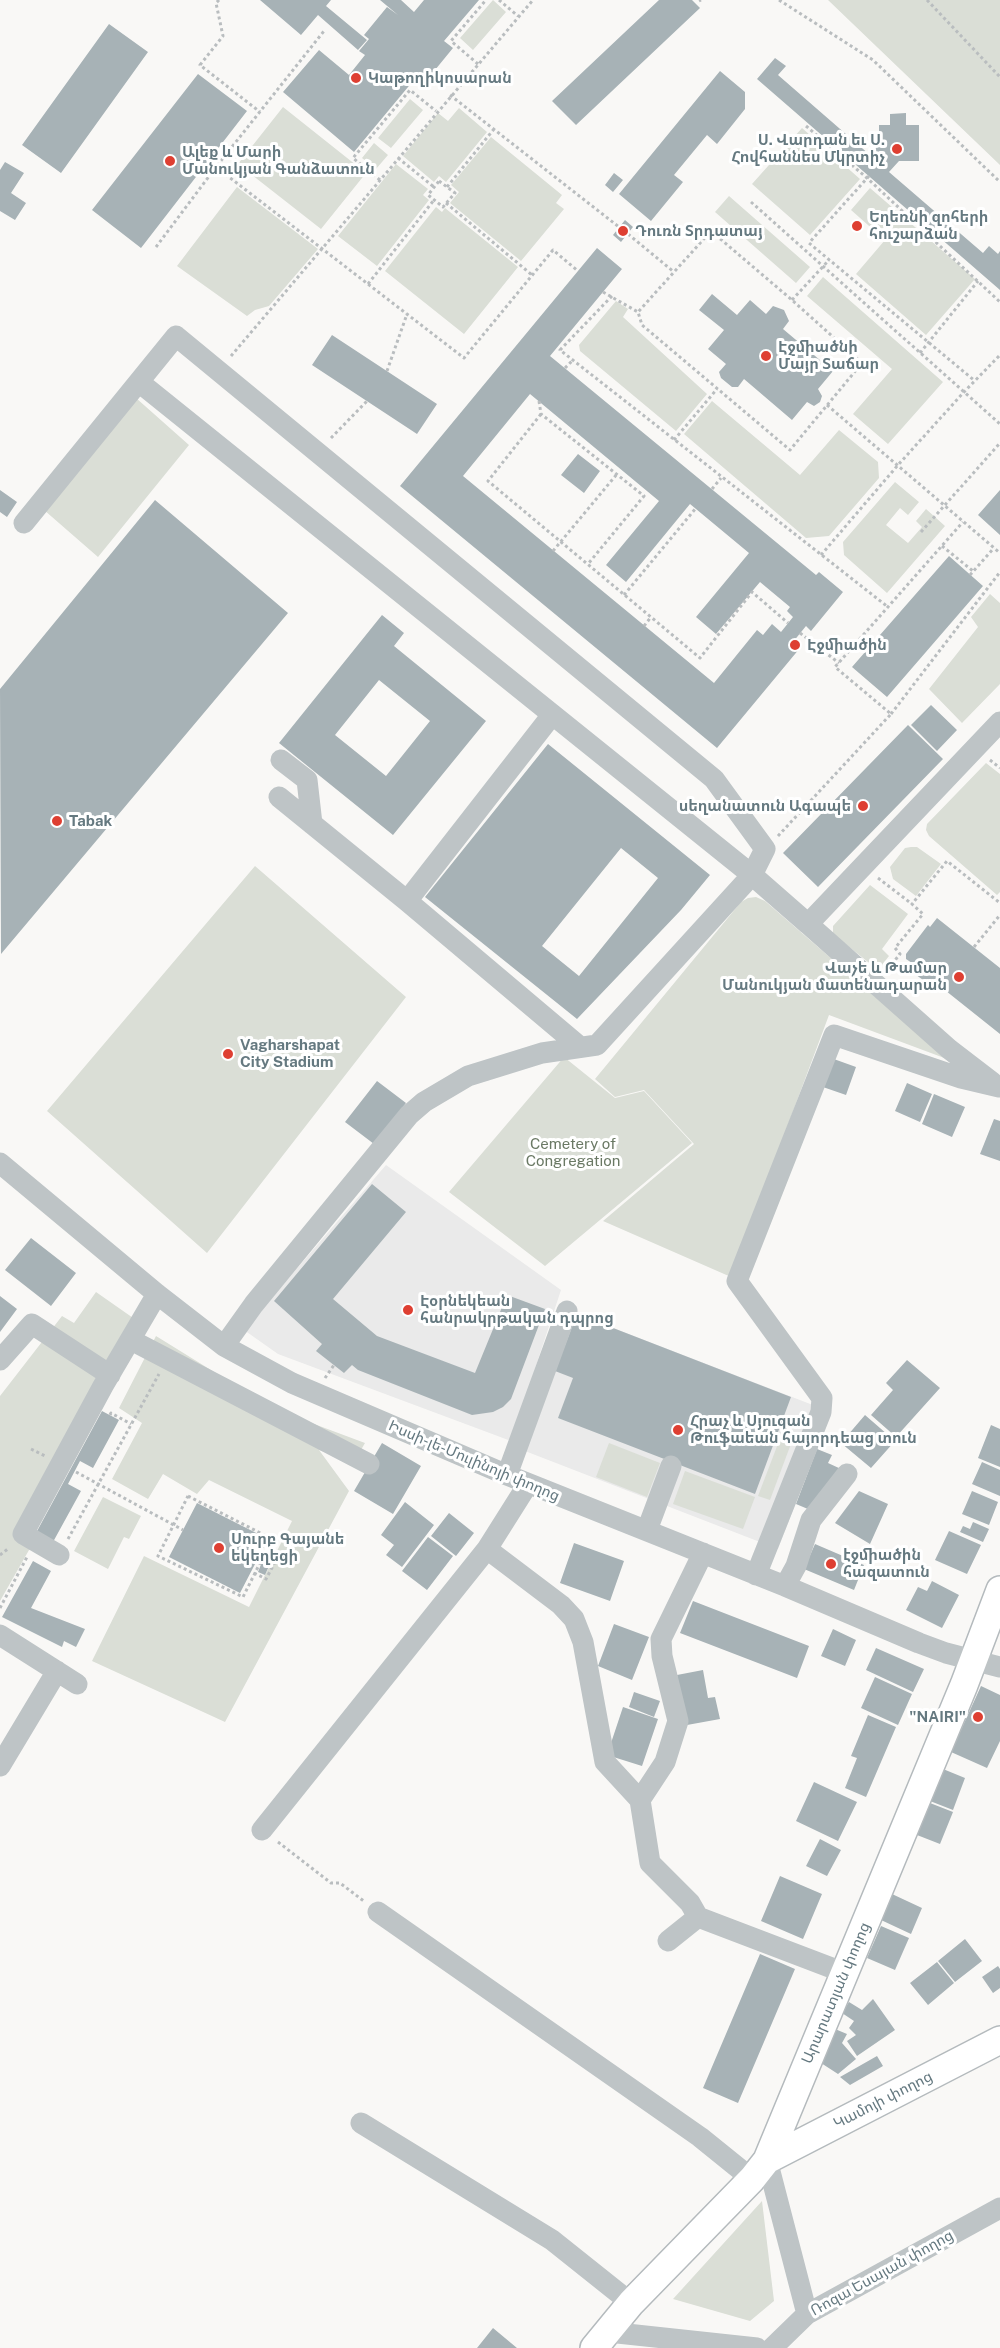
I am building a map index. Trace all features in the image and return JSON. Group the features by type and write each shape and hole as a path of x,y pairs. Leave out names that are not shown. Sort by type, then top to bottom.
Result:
{"main road":[{"name":"Արարատյան փողոց","path":"601,2340 631,2302 760,2170 844,1973 1000,1590"},
{"name":"Կամոյի փողոց","path":"760,2170 1000,2040"}],"street":[{"path":"24,523 176,336 714,779 765,849 752,875 597,1045 542,1053 468,1076 424,1102 409,1115 254,1304 224,1346"},
{"path":"139,382 752,875 949,1049 999,1087"},
{"path":"407,901 552,715"},
{"path":"807,924 1000,722"},
{"path":"281,760 307,780 312,824"},
{"path":"279,797 579,1046"},
{"path":"756,1575 821,1412 822,1398 737,1281 834,1035 961,1078 999,1087"},
{"name":"Իսսի-լե-Մուլինոյի փողոց","path":"0,1163 157,1294 224,1346 292,1383 528,1484 785,1586 919,1643 946,1653 1000,1667"},
{"path":"59,1555 23,1534 157,1294"},
{"path":"507,1475 567,1311"},
{"path":"0,1360 33,1323 110,1375"},
{"path":"131,1340 369,1464"},
{"path":"647,1530 670,1466"},
{"path":"785,1586 796,1566 811,1520 847,1474"},
{"path":"262,1830 487,1549 528,1484"},
{"path":"487,1549 561,1605 574,1619 583,1642 605,1761 640,1800 650,1863 690,1903 698,1917 844,1973"},
{"path":"640,1800 665,1762 678,1721 662,1656 661,1639 703,1553"},
{"path":"0,1635 77,1684"},
{"path":"0,1766 57,1671"},
{"path":"378,1912 700,2138 760,2170 807,2314"},
{"path":"668,1941 698,1917"},
{"path":"361,2123 552,2240 631,2302"},
{"name":"Ռոզա Եսայան փողոց","path":"771,2348 807,2314 1000,2208"},
{"path":"601,2340 757,2348"}],"path":[{"path":"219,0 216,3 223,36 200,65 260,112"},
{"path":"478,64 451,41 486,0"},
{"path":"499,0 518,16"},
{"path":"219,371 450,95 533,0"},
{"path":"779,0 873,60 1000,182"},
{"path":"929,1 1000,78"},
{"path":"156,248 216,167 324,31"},
{"path":"380,180 353,158 410,90 437,112"},
{"path":"450,95 619,227"},
{"path":"806,126 868,177 1000,302"},
{"path":"447,187 494,129"},
{"path":"398,158 434,187"},
{"path":"216,167 464,358 553,250 578,271"},
{"path":"868,177 809,243 975,381"},
{"path":"439,181 454,194 443,207 428,195 434,187 439,181"},
{"path":"368,284 434,200"},
{"path":"751,202 1000,424"},
{"path":"446,203 532,275"},
{"path":"603,292 638,312 642,326 790,450 862,363 711,231 638,312"},
{"path":"628,234 674,272"},
{"path":"792,300 829,260"},
{"path":"920,353 978,280"},
{"path":"612,296 560,350 888,607"},
{"path":"387,371 407,314"},
{"path":"821,555 898,465 1000,355"},
{"path":"566,369 573,360"},
{"path":"674,440 717,389"},
{"path":"317,452 367,401"},
{"path":"539,401 541,414 644,496 588,564"},
{"path":"827,405 1000,553"},
{"path":"541,414 488,481 560,542 700,658 752,592 788,623"},
{"path":"921,532 1000,443"},
{"path":"553,551 616,474"},
{"path":"712,489 721,478"},
{"path":"624,595 696,508"},
{"path":"891,714 835,667 963,522"},
{"path":"942,545 972,573 994,548"},
{"path":"765,849 891,714 1000,572"},
{"path":"644,626 651,617"},
{"path":"800,633 839,663"},
{"path":"912,904 947,861 1000,903"},
{"path":"863,866 923,914 895,948 900,954 875,984"},
{"path":"974,947 1000,915"},
{"path":"59,1555 167,1359"},
{"path":"324,1379 334,1365"},
{"path":"110,1415 111,1413 131,1424"},
{"path":"75,1471 183,1530"},
{"path":"188,1496 218,1512 272,1539 243,1597 190,1569 158,1556 188,1496"},
{"path":"218,1512 225,1517"},
{"path":"0,1608 36,1541"},
{"path":"254,1573 266,1579 274,1564 262,1558"},
{"path":"0,1592 7,1596"},
{"path":"262,1830 331,1883 340,1883 378,1912"}],"shaded area":[{"name":"Էօրնեկեան հանրակրթական դպրոց","path":"386,1165 561,1290 511,1441 278,1354 244,1330"},
{"name":"Հրաչ և Սյուզան Թուֆաեան հայորդեաց տուն","path":"577,1314 831,1412 778,1549 525,1451"}],"green space":[{"path":"493,0 506,12 473,50 460,38"},
{"path":"828,0 1000,0 1000,165"},
{"path":"410,99 423,110 391,148 378,138"},
{"path":"283,107 366,173 321,229 238,164"},
{"path":"459,108 487,132 446,182 439,176 434,182 403,156 438,113 448,121"},
{"path":"802,128 860,179 810,235 752,184"},
{"path":"491,137 562,195 556,203 564,209 521,261 450,203 459,192 451,185"},
{"path":"374,143 388,155 376,169 362,158"},
{"path":"396,164 428,189 423,195 429,200 377,266 338,236"},
{"path":"237,187 318,249 269,306 255,310 247,316 177,266"},
{"path":"870,188 975,279 926,335 856,274 885,240 851,210"},
{"path":"729,196 810,267 796,283 715,212"},
{"path":"436,207 442,212 445,208 518,267 464,334 385,271"},
{"path":"823,277 943,382 888,444 853,414 892,369 807,296"},
{"path":"616,301 628,309 623,317 707,394 676,431 580,351 579,345"},
{"path":"136,398 189,445 98,557 44,510"},
{"path":"712,401 800,475 839,430 878,462 879,478 829,536 806,538 684,434"},
{"path":"895,482 919,502 908,515 900,508 886,525 908,543 922,527 916,521 926,509 945,526 887,593 844,555 843,542"},
{"path":"990,594 1000,603 1000,684 962,723 929,689 978,627 971,617"},
{"path":"986,763 1000,774 1000,892 997,895 929,836 926,830 927,824"},
{"path":"917,847 941,864 916,896 893,879 890,867 905,848"},
{"name":"Vagharshapat City Stadium","path":"255,866 406,997 207,1253 47,1111"},
{"path":"870,885 908,914 882,949 889,956 878,970 833,934 833,926"},
{"path":"756,897 765,901 947,1059 829,1015 731,1277 603,1221 694,1144 644,1090 615,1097 595,1079 741,902"},
{"name":"Cemetery of Congregation","path":"564,1057 615,1098 644,1091 692,1143 545,1266 449,1192"},
{"path":"96,1292 136,1320 20,1534 33,1543 0,1601 0,1396 62,1316 74,1323"},
{"path":"156,1336 274,1409 365,1443 354,1462 319,1450 349,1491 225,1722 92,1661 144,1556 249,1607 292,1521 209,1480 197,1494 163,1474 148,1499 112,1479 142,1423 119,1408"},
{"path":"784,1428 795,1433 770,1500 758,1496"},
{"path":"609,1443 660,1463 647,1497 596,1477"},
{"path":"685,1471 755,1497 743,1529 673,1504"},
{"path":"103,1497 141,1516 129,1539 124,1537 108,1569 74,1551"},
{"path":"762,2201 774,2301 750,2321 673,2299"}],"building":[{"path":"260,0 331,0 326,6 367,40 358,50 318,15 301,35"},
{"name":"Կաթողիկոսարան","path":"380,0 401,0 414,12 424,0 479,0 444,41 453,48 426,81 418,75 354,152 283,92 319,50 349,75 365,55 359,51 369,39 364,35 387,7 398,15"},
{"path":"659,0 692,0 700,8 576,125 552,101"},
{"path":"109,24 148,52 61,173 22,145"},
{"path":"775,58 786,66 778,75 870,155 879,144 879,125 890,125 890,114 906,113 906,125 919,125 919,161 899,161 889,172 983,253 989,246 998,254 1000,251 1000,290 757,79"},
{"path":"720,71 745,92 745,109 717,144 707,135 674,175 683,182 651,221 619,194"},
{"name":"Ալեք և Մարի Մանուկյան Գանձատուն","path":"198,74 247,111 141,248 92,210"},
{"path":"5,162 24,173 11,193 26,203 15,220 0,211 0,170"},
{"path":"614,173 623,180 613,192 605,185"},
{"name":"Դուռն Տրդատայ","path":"625,220 633,227 621,242 613,235"},
{"path":"597,248 622,269 550,356 816,575 819,572 843,592 811,631 806,626 793,642 800,648 717,748 400,486","holes":["530,394 659,501 606,565 626,582 690,504 749,553 696,617 716,634 760,582 790,607 787,611 793,617 781,632 772,624 763,635 757,630 714,683 463,476"]},
{"name":"Էջմիածնի Մայր Տաճար","path":"712,294 737,315 750,300 766,314 773,306 784,310 789,321 783,329 833,371 818,389 822,396 820,402 814,406 807,402 792,420 744,379 738,387 732,387 721,378 719,372 726,364 708,349 724,330 699,310"},
{"path":"332,335 437,404 417,434 312,365"},
{"path":"578,454 600,471 584,493 561,475"},
{"path":"0,490 17,502 7,517 0,512"},
{"path":"1000,490 1000,535 978,515"},
{"name":"Tabak","path":"155,500 288,613 1,954 0,689"},
{"path":"949,556 983,586 887,697 852,667"},
{"path":"382,615 404,633 394,646 486,721 393,835 279,743","holes":["379,680 430,721 386,776 335,735"]},
{"path":"931,705 957,730 937,751 911,725"},
{"name":"սեղանատուն Ագապե","path":"908,725 943,759 818,887 783,853"},
{"path":"548,744 710,875 681,910 577,1019 425,897","holes":["621,848 658,878 579,976 542,946"]},
{"name":"Վաչե և Թամար Մանուկյան մատենադարան","path":"937,918 1000,968 1000,1034 936,983 930,985 912,972 912,963 906,959 906,954 928,925 930,927"},
{"path":"831,1058 856,1067 846,1095 820,1086"},
{"path":"377,1081 406,1103 374,1144 345,1122"},
{"path":"907,1083 932,1094 920,1122 895,1111"},
{"path":"934,1094 965,1107 952,1137 922,1124"},
{"path":"994,1119 1000,1121 1000,1161 980,1154"},
{"path":"372,1184 406,1212 333,1299 377,1336 475,1373 507,1295 545,1309 511,1399 503,1407 493,1412 472,1415 358,1370 352,1365 344,1373 316,1351 322,1344 274,1301"},
{"path":"31,1238 76,1273 51,1306 5,1270"},
{"path":"0,1296 17,1309 0,1332"},
{"path":"577,1314 791,1397 755,1494 558,1418 573,1378 555,1371"},
{"path":"907,1360 940,1388 896,1437 871,1415 893,1390 886,1383"},
{"path":"102,1411 119,1420 93,1468 80,1461 68,1484 81,1491 53,1542 36,1533"},
{"path":"865,1415 895,1441 871,1468 841,1443"},
{"path":"991,1425 1000,1429 1000,1467 978,1458"},
{"path":"382,1443 421,1466 393,1514 354,1491"},
{"path":"817,1449 832,1455 828,1463 841,1469 815,1512 796,1504"},
{"path":"982,1462 1000,1470 1000,1496 972,1484"},
{"path":"859,1491 888,1504 870,1544 835,1523"},
{"path":"972,1491 998,1502 989,1525 962,1514"},
{"path":"405,1502 434,1525 402,1567 386,1555 394,1545 381,1535"},
{"name":"Սուրբ Գայանե եկեղեցի","path":"197,1503 268,1539 240,1593 169,1557"},
{"path":"449,1513 474,1533 456,1556 431,1536"},
{"path":"973,1522 989,1529 983,1542 960,1532 963,1526 970,1529"},
{"path":"949,1531 981,1545 967,1574 935,1560"},
{"path":"428,1537 453,1556 427,1590 402,1571"},
{"path":"574,1543 624,1561 610,1601 560,1583"},
{"path":"815,1544 864,1565 854,1590 804,1569"},
{"path":"33,1561 51,1571 31,1608 85,1629 76,1647 64,1641 62,1647 2,1617"},
{"path":"262,1562 269,1566 265,1575 258,1572"},
{"path":"932,1581 959,1595 942,1628 906,1610 918,1587 927,1591"},
{"path":"693,1601 809,1646 797,1678 680,1633"},
{"path":"614,1624 649,1637 632,1680 598,1666"},
{"path":"833,1629 856,1640 845,1666 821,1656"},
{"path":"876,1648 924,1669 913,1692 866,1670"},
{"path":"703,1670 708,1698 715,1697 720,1719 687,1725 677,1675"},
{"path":"875,1677 912,1694 898,1725 861,1708"},
{"path":"981,1686 1000,1695 1000,1741 987,1768 951,1752"},
{"path":"634,1692 660,1701 654,1717 629,1707"},
{"path":"623,1707 658,1719 642,1766 607,1755"},
{"path":"868,1715 896,1727 866,1797 845,1788 857,1758 851,1756"},
{"path":"943,1769 965,1778 953,1810 930,1801"},
{"path":"814,1782 857,1802 838,1841 796,1821"},
{"path":"930,1803 953,1812 940,1844 917,1835"},
{"path":"820,1839 841,1850 827,1876 806,1866"},
{"path":"780,1876 822,1894 803,1939 761,1921"},
{"path":"892,1894 922,1908 911,1934 881,1920"},
{"path":"881,1926 909,1938 895,1970 867,1958"},
{"path":"965,1939 982,1961 955,1982 938,1961"},
{"path":"760,1954 795,1969 738,2103 703,2088"},
{"path":"937,1962 954,1983 928,2005 910,1983"},
{"path":"998,1966 1000,1988 993,1993 982,1977"},
{"path":"873,1999 895,2030 857,2056 847,2041 856,2035 849,2028 854,2021 842,2013 849,2002 862,2010"},
{"path":"835,2029 847,2034 842,2043 856,2059 838,2074 821,2063"},
{"path":"877,2056 883,2066 850,2085 840,2077"},
{"path":"493,2328 517,2348 477,2348"}],"place":[{"name":"Կաթողիկոսարան","path":"356,78"},
{"name":"Ս. Վարդան եւ Ս. Հովհաննես Մկրտիչ","path":"897,149"},
{"name":"Ալեք և Մարի Մանուկյան Գանձատուն","path":"170,161"},
{"name":"Եղեռնի զոհերի հուշարձան","path":"857,226"},
{"name":"Դուռն Տրդատայ","path":"623,231"},
{"name":"Էջմիածնի Մայր Տաճար","path":"766,356"},
{"name":"Էջմիածին","path":"795,645"},
{"name":"սեղանատուն Ագապե","path":"863,806"},
{"name":"Tabak","path":"57,821"},
{"name":"Վաչե և Թամար Մանուկյան մատենադարան","path":"959,977"},
{"name":"Vagharshapat City Stadium","path":"228,1054"},
{"name":"Էօրնեկեան հանրակրթական դպրոց","path":"408,1310"},
{"name":"Հրաչ և Սյուզան Թուֆաեան հայորդեաց տուն","path":"678,1430"},
{"name":"Սուրբ Գայանե եկեղեցի","path":"219,1548"},
{"name":"էջմիածին հազատուն","path":"831,1564"},
{"name":"\"NAIRI\"","path":"978,1717"}]}
